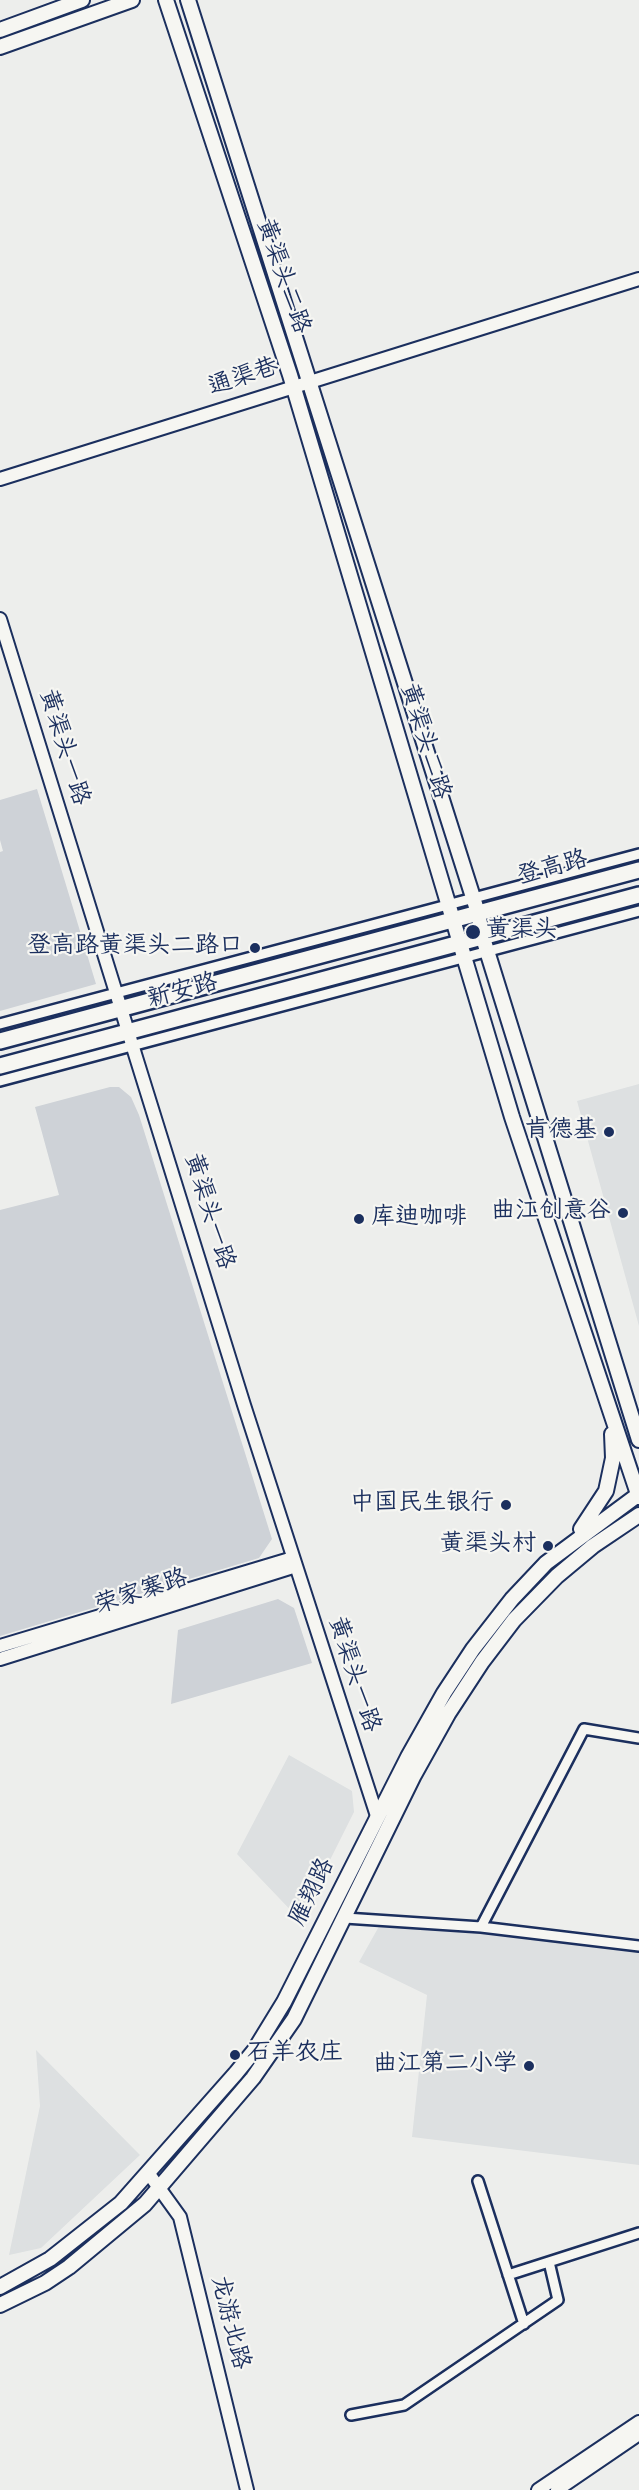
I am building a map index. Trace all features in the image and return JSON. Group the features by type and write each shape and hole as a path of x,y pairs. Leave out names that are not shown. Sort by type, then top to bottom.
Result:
{"main road":[{"path":"0,30 82,0"},
{"path":"0,46 132,0"},
{"name":"黄渠头二路","path":"166,0 293,386 512,1117 639,1495"},
{"name":"黄渠头二路","path":"188,0 476,906 485,945 639,1440"},
{"name":"登高路","path":"476,906 639,870"},
{"name":"登高路","path":"485,945 639,895"},
{"name":"新安路","path":"0,1041 122,1010 476,906"},
{"name":"新安路","path":"0,1066 132,1039 171,1018 485,945"},
{"path":"626,1398 639,1419"},
{"path":"567,1546 599,1505 606,1491 613,1458 610,1411"},
{"name":"雁翔路","path":"0,2287 68,2247 121,2203 236,2073 268,2029 296,1980 377,1816 444,1693 473,1649 531,1578 567,1546 639,1495"},
{"name":"雁翔路","path":"0,2305 28,2292 69,2267 160,2189 275,2048 294,2019 414,1775 448,1714 482,1662 514,1620 557,1576 593,1546 639,1515"}],"street":[{"name":"通渠巷","path":"0,479 639,279"},
{"name":"黄渠头一路","path":"0,619 294,1562 377,1816"},
{"path":"476,906 639,854"},
{"path":"485,945 639,911"},
{"path":"0,1024 117,993 450,912"},
{"path":"0,1081 132,1039"},
{"name":"荣家寨路","path":"0,1646 294,1562"},
{"name":"荣家寨路","path":"0,1659 294,1562"},
{"path":"481,1927 584,1729 639,1738"},
{"path":"345,1917 481,1927 639,1946"},
{"name":"龙游北路","path":"149,2174 180,2217 247,2490"},
{"path":"478,2181 524,2324"},
{"path":"508,2275 639,2233"},
{"path":"351,2415 404,2405 558,2300 549,2262"},
{"path":"538,2490 639,2422"},
{"path":"557,2490 639,2434"}],"shaded area":[{"path":"37,789 96,984 0,1011 0,852 3,851 0,840 0,800"},
{"name":"曲江创意谷","path":"639,1084 639,1326 577,1101"},
{"path":"110,1087 119,1087 131,1097 139,1115 272,1539 259,1558 0,1636 0,1210 59,1195 35,1107"},
{"path":"278,1599 294,1608 312,1663 171,1704 178,1630"},
{"path":"289,1755 352,1791 354,1812 300,1920 237,1854"},
{"name":"曲江第二小学","path":"382,1921 639,1949 639,2165 412,2137 427,1995 359,1962"},
{"path":"36,2050 140,2155 41,2248 9,2255 40,2106"}],"place":[{"name":"黄渠头","path":"473,932"},
{"name":"登高路黄渠头二路口","path":"255,948"},
{"name":"肯德基","path":"609,1132"},
{"name":"曲江创意谷","path":"623,1213"},
{"name":"库迪咖啡","path":"359,1219"},
{"name":"中国民生银行","path":"506,1505"},
{"name":"黄渠头村","path":"548,1546"},
{"name":"石羊农庄","path":"235,2055"},
{"name":"曲江第二小学","path":"529,2066"}]}
